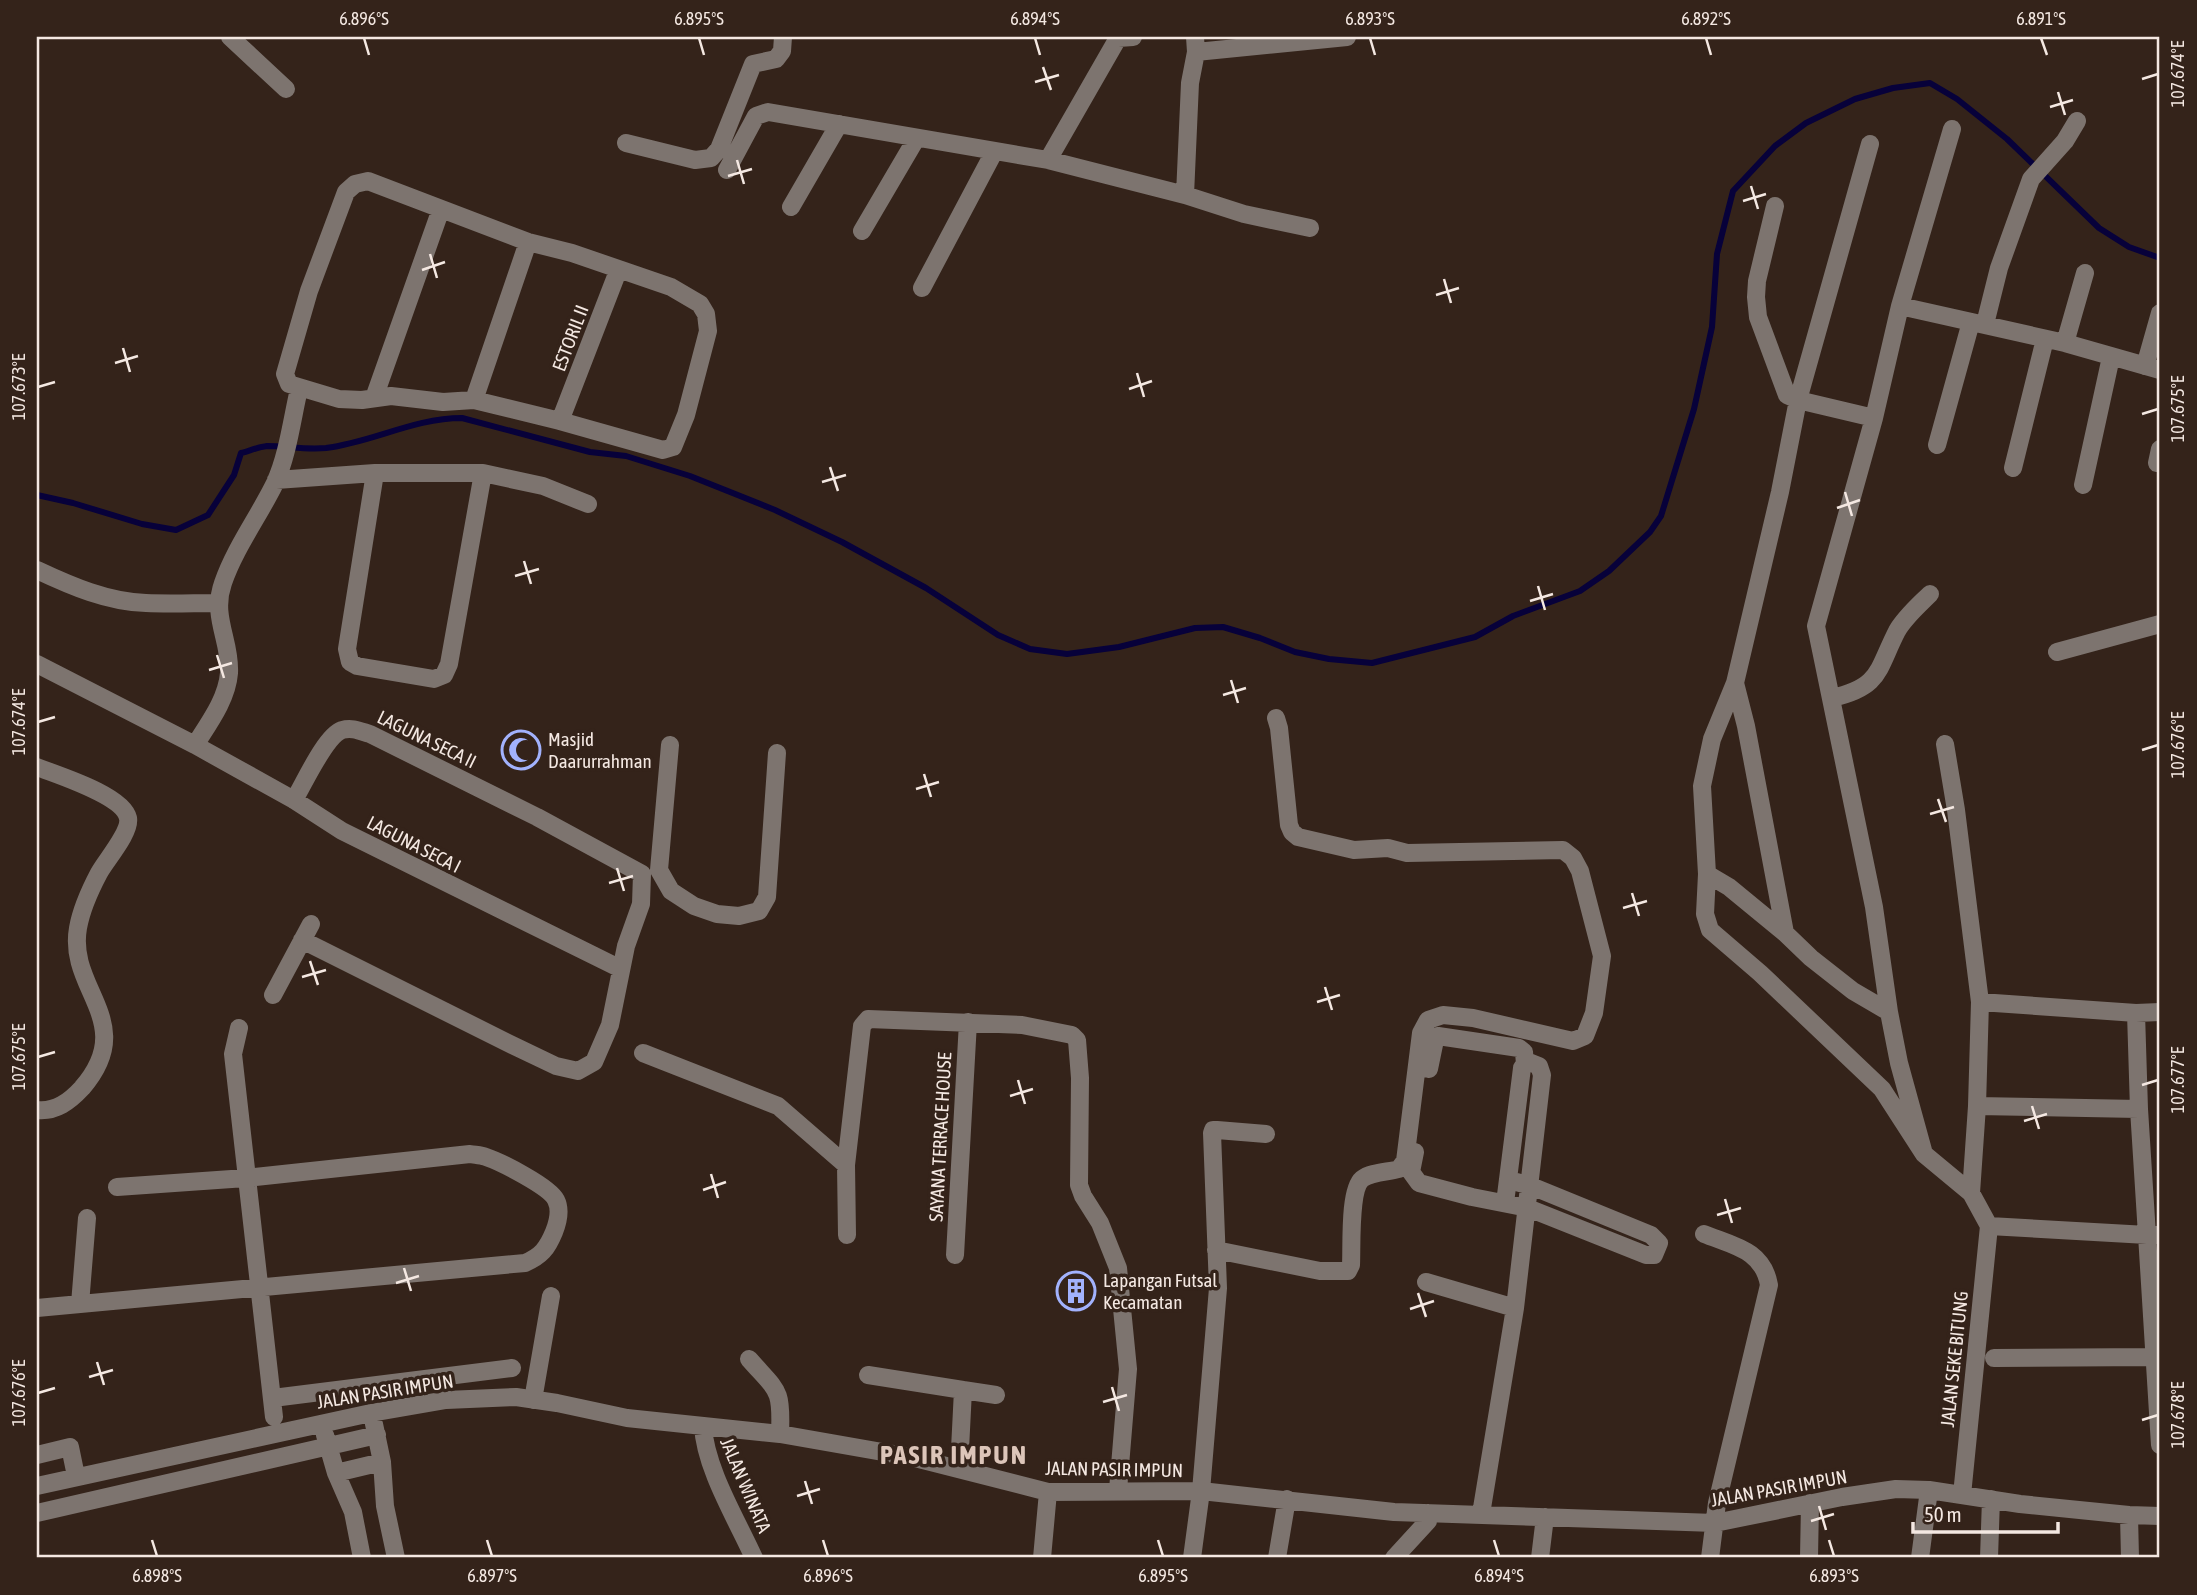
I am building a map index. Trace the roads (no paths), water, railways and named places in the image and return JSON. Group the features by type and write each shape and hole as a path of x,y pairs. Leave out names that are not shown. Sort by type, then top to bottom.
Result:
{"street":[{"path":"230,37 286,89"},
{"path":"626,143 695,160 711,158 719,149 753,64 776,59 782,51 783,37"},
{"path":"1048,160 1123,37"},
{"path":"1185,195 1190,83 1196,44 1348,37"},
{"path":"727,170 755,116 761,113 1048,160 1185,195 1244,214 1310,228"},
{"path":"1937,445 2031,179 2065,141 2077,121"},
{"path":"791,207 839,124"},
{"path":"1924,1154 1899,1063 1874,907 1817,633 1817,618 1874,418 1900,306 1952,130"},
{"path":"862,231 916,139"},
{"path":"1870,144 1798,400 1780,492 1735,683 1712,739 1702,786 1707,874 1705,914 1710,930 1760,973 1882,1090 1924,1154 1971,1193 1989,1226 2154,1235"},
{"path":"922,288 994,152"},
{"path":"368,181 528,242 572,253 671,287 699,304 706,314 708,331 686,415 673,447 663,450 474,400 443,402 391,396 362,400 339,399 289,384 285,374 309,291 346,192 355,184 368,181"},
{"path":"1774,206 1758,281 1758,317 1787,395 1874,418"},
{"path":"374,397 441,209"},
{"path":"474,400 528,242"},
{"name":"ESTORIL II","path":"561,421 618,271"},
{"path":"2065,343 2085,273"},
{"path":"1900,306 2065,343 2152,368 2160,313"},
{"path":"2013,468 2045,339"},
{"path":"2083,485 2111,357"},
{"path":"195,745 220,703 229,671 218,603 223,582 276,480 299,389"},
{"path":"276,480 375,473 483,473 543,486 588,504"},
{"path":"375,473 347,649 350,662 358,666 434,679 444,675 449,664 483,473"},
{"path":"37,570 68,585 104,596 144,603 218,603"},
{"path":"1832,698 1854,694 1879,674 1898,629 1930,594"},
{"path":"2057,652 2160,624"},
{"name":"LAGUNA SECA I","path":"37,664 195,745 294,800 342,831 621,969"},
{"path":"1735,683 1746,726 1785,933"},
{"path":"1216,1250 1320,1271 1348,1271 1352,1265 1354,1195 1360,1181 1367,1176 1399,1169 1405,1161 1422,1033 1428,1020 1443,1015 1473,1018 1573,1041 1585,1036 1594,1013 1602,956 1580,872 1573,858 1563,850 1407,853 1388,848 1354,850 1298,837 1289,825 1276,718"},
{"name":"LAGUNA SECA II","path":"294,800 331,737 341,730 354,729 370,734 650,872"},
{"path":"1945,744 1980,1002 1978,1106 1971,1193"},
{"path":"273,995 306,932 508,1044 570,1071 578,1071 594,1062 610,1025 626,946 650,872 670,746"},
{"path":"650,872 671,891 694,906 717,914 739,916 759,911 767,897 777,753"},
{"path":"37,767 107,797 128,816 128,827 98,874 78,929 79,958 99,1007 105,1031 102,1059 93,1076 75,1096 60,1107 37,1111"},
{"path":"1707,874 1729,887 1853,991 1889,1012"},
{"path":"1980,1002 2136,1013 2160,1012"},
{"path":"2136,1013 2139,1109 2154,1235 2155,1357 2160,1445"},
{"path":"847,1235 846,1165 862,1026 868,1019 1022,1025 1072,1035 1077,1040 1080,1078 1079,1185 1100,1223 1118,1268 1128,1369 1118,1490"},
{"name":"SAYANA TERRACE HOUSE","path":"955,1255 968,1022"},
{"path":"239,1028 233,1054 274,1417"},
{"path":"1505,1203 1522,1068 1525,1064 1524,1052 1520,1048 1438,1036 1432,1050 1411,1172 1419,1183 1505,1203 1528,1208 1575,1224 1646,1255 1654,1255 1658,1249 1659,1243 1651,1235 1531,1186 1509,1180"},
{"path":"643,1053 778,1106 846,1165"},
{"path":"1480,1514 1515,1308 1531,1186 1542,1075 1539,1066 1529,1062 1525,1064"},
{"path":"1978,1106 2139,1109"},
{"path":"1192,1558 1201,1491 1216,1313 1212,1133 1217,1130 1266,1134"},
{"path":"37,1308 525,1263 537,1258 547,1249 558,1222 556,1200 550,1192 498,1162 470,1154 246,1178 117,1187"},
{"path":"80,1304 87,1217"},
{"name":"JALAN SEKE BITUNG","path":"1962,1495 1989,1226"},
{"path":"1704,1234 1753,1254 1766,1270 1769,1285 1717,1503 1710,1558"},
{"path":"1426,1282 1515,1308"},
{"path":"533,1400 551,1296"},
{"path":"1994,1358 2155,1357"},
{"path":"750,1359 776,1388 781,1408 780,1434"},
{"path":"273,1398 512,1368"},
{"path":"868,1375 996,1395"},
{"path":"958,1469 963,1390"},
{"name":"JALAN PASIR IMPUN","path":"37,1486 321,1422 446,1400 516,1397 627,1418 780,1434 911,1457 1048,1492 1201,1491 1394,1511 1715,1523 1810,1503 1896,1489 1929,1490 2021,1504 2160,1516"},
{"path":"371,1413 382,1462 385,1506 396,1558"},
{"path":"321,1422 336,1473 353,1512 362,1558"},
{"name":"JALAN WINATA","path":"703,1426 704,1443 713,1470 754,1558"},
{"path":"37,1513 377,1435"},
{"path":"37,1455 70,1447 76,1476"},
{"path":"336,1473 382,1462"},
{"path":"1920,1558 1929,1490"},
{"path":"1042,1558 1048,1492"},
{"path":"1277,1558 1287,1499"},
{"path":"1989,1558 1991,1499"},
{"path":"1809,1558 1810,1503"},
{"path":"353,1512 385,1506"},
{"path":"1394,1558 1428,1521 1429,1513"},
{"path":"2129,1515 2130,1558"},
{"path":"1540,1558 1545,1517"}],"waterway":[{"path":"37,495 142,524 176,530 208,515 234,475 241,453 267,446 326,448 427,422 462,418 590,452 626,456 690,476 775,510 842,542 926,588 998,635 1030,649 1067,654 1119,647 1195,628 1223,627 1295,652 1329,659 1372,663 1475,637 1513,616 1580,591 1609,571 1650,532 1661,516 1694,409 1712,327 1717,254 1733,191 1775,146 1806,123 1855,99 1893,88 1930,83 1957,99 2007,139 2099,228 2129,247 2160,258"}],"place":[{"name":"Masjid Daarurrahman","path":"521,750"},
{"name":"Lapangan Futsal Kecamatan","path":"1076,1291"}],"district":[{"name":"PASIR IMPUN","path":"954,1455"}]}
